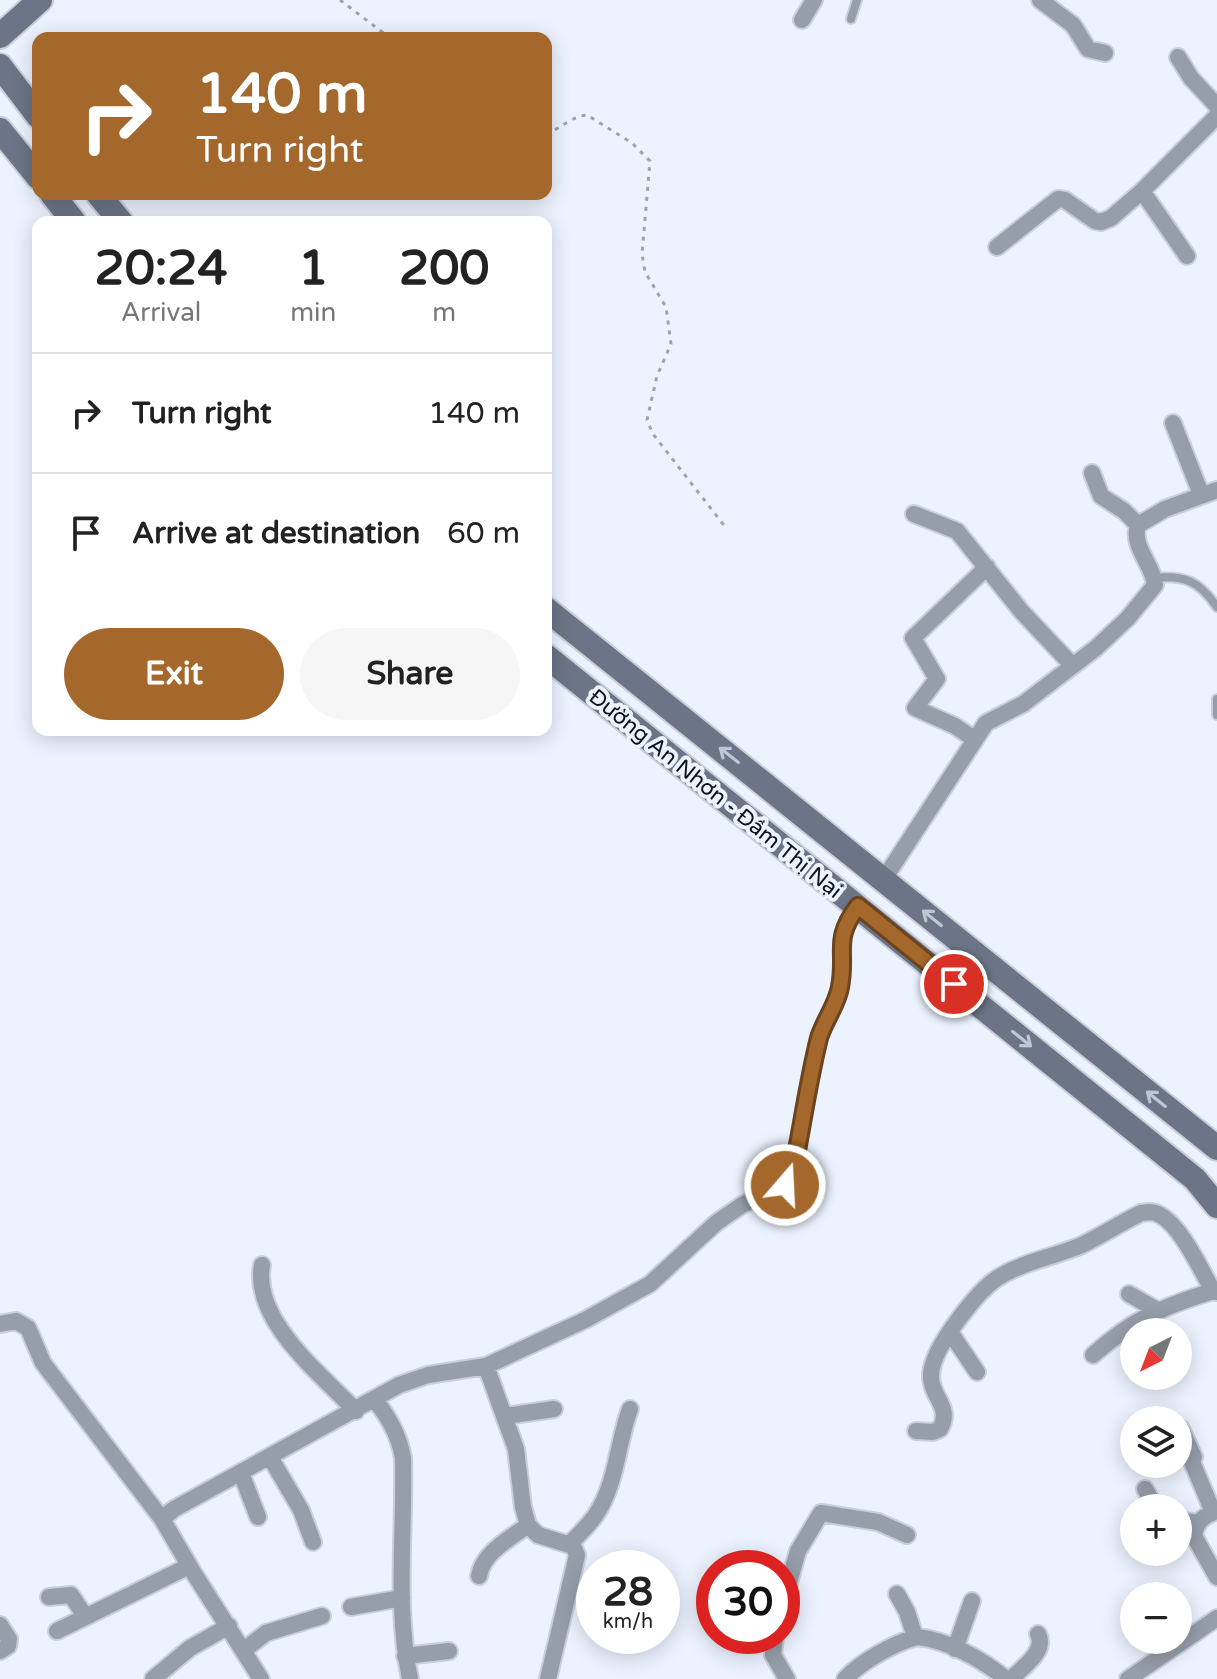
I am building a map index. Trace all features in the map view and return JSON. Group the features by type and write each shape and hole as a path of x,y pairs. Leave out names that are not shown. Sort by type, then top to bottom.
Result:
{"main road":[{"path":"0,36 40,0"},
{"path":"0,66 32,108"},
{"path":"0,130 32,170"},
{"path":"57,200 69,216"},
{"path":"103,200 116,216"},
{"name":"Đường An Nhơn - Đầm Thị Nại","path":"552,614 1217,1148"},
{"name":"Đường An Nhơn - Đầm Thị Nại","path":"552,661 1195,1179 1217,1206"}],"street":[{"path":"802,20 814,0"},
{"path":"1040,0 1073,25 1088,49 1105,53"},
{"path":"1178,57 1191,78 1217,106"},
{"path":"997,247 1058,199 1101,222 1111,218 1214,126"},
{"path":"1142,191 1187,256"},
{"path":"884,879 986,723 1023,704 1111,635 1155,585 1141,553 1136,535 1138,525 1165,509 1209,492 1173,423"},
{"path":"1092,473 1101,496 1138,525"},
{"path":"914,514 957,531 1022,612 1072,665"},
{"path":"974,739 955,726 915,708 937,679 913,638 987,567"},
{"path":"162,1519 174,1509 399,1385 428,1375 486,1366 585,1320 650,1284 716,1223 742,1205 785,1185 793,1171 820,1034 840,992 844,924 858,906"},
{"path":"916,1431 933,1432 943,1424 944,1411 930,1385 934,1359 960,1318 995,1279 1081,1245 1141,1213 1156,1213 1168,1221 1215,1291 1157,1310 1137,1320 1093,1355"},
{"path":"262,1265 259,1280 269,1307 289,1342 356,1411"},
{"path":"1129,1294 1157,1310"},
{"path":"0,1324 16,1321 28,1328 43,1363 162,1519 261,1679"},
{"path":"950,1332 977,1372"},
{"path":"486,1366 516,1449 528,1525 538,1535 570,1544 577,1555 548,1679"},
{"path":"375,1400 389,1417 403,1458 402,1598 405,1656 410,1679"},
{"path":"505,1416 554,1409"},
{"path":"570,1544 595,1517 602,1504 615,1470 622,1430 630,1409"},
{"path":"270,1457 301,1510 313,1542"},
{"path":"1192,1462 1215,1511 1205,1515 1198,1523 1194,1536 1217,1577"},
{"path":"241,1473 258,1517"},
{"path":"1145,1489 1148,1494"},
{"path":"799,1550 821,1513 878,1522 907,1535"},
{"path":"1192,1522 1198,1523"},
{"path":"479,1576 484,1562 494,1551 528,1525"},
{"path":"57,1631 189,1566"},
{"path":"897,1594 915,1637"},
{"path":"49,1597 71,1595 85,1616"},
{"path":"351,1607 402,1598"},
{"path":"955,1649 972,1601"},
{"path":"244,1650 266,1633 322,1616"},
{"path":"1128,1679 1217,1618"},
{"path":"0,1625 9,1639 8,1646 0,1651"},
{"path":"153,1679 190,1648 229,1626"},
{"path":"845,1679 884,1652 915,1637 924,1637 976,1658 1009,1679 1040,1649 1042,1642 1038,1634"},
{"path":"405,1656 449,1651"},
{"path":"773,1654 787,1679"}],"lane":[{"path":"851,19 857,0"},
{"path":"1154,578 1183,577 1202,590 1217,607"},
{"path":"1217,699 1217,715"}],"path":[{"path":"340,0 382,32"},
{"path":"552,132 578,116 587,115 632,143 650,161 642,254 645,272 666,307 671,344 657,376 647,420 653,434 726,528"}],"route":[{"path":"785,1185 793,1171 820,1034 840,992 844,924 858,906 954,984"}]}
